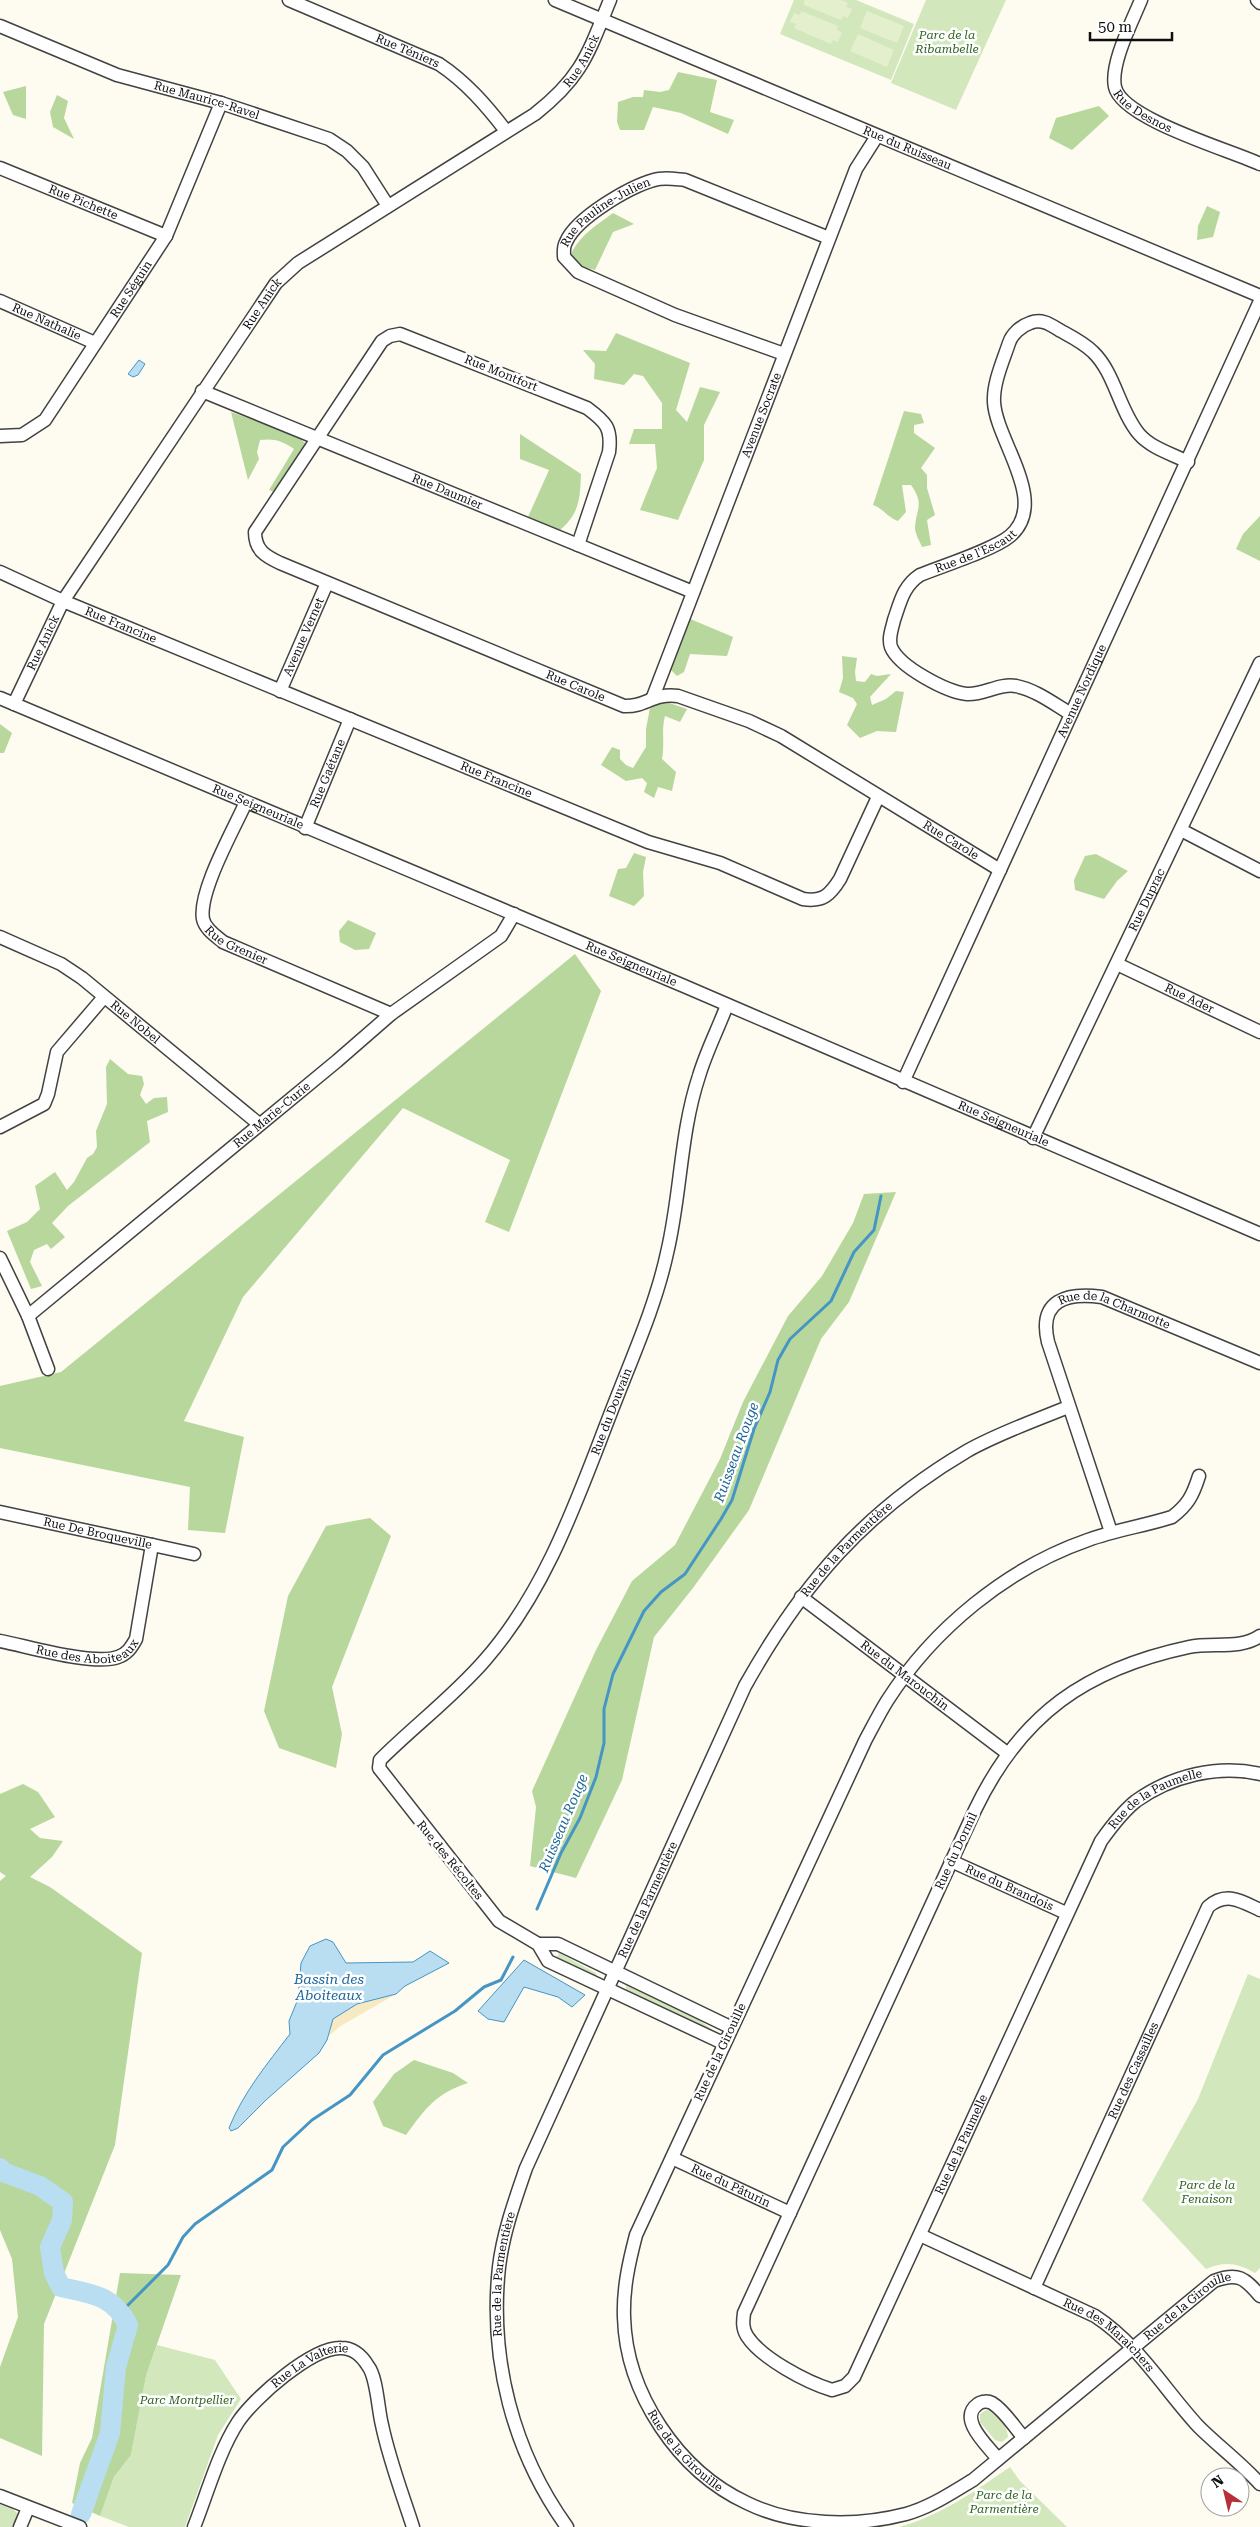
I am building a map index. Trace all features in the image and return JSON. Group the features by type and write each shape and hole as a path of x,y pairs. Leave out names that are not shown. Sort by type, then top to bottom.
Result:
{"street":[{"name":"Rue Téniers","path":"289,0 439,64 454,74 479,97 506,131"},
{"name":"Rue du Ruisseau","path":"555,0 1260,296"},
{"name":"Rue Anick","path":"14,704 63,601 276,282 298,263 535,114 557,97 575,76 589,53 610,0"},
{"name":"Rue Desnos","path":"1141,0 1116,65 1115,87 1120,98 1159,123 1260,164"},
{"path":"1257,0 1260,3"},
{"name":"Rue Maurice-Ravel","path":"0,26 117,75 221,103 329,139 348,151 363,167 388,206"},
{"name":"Rue Séguin","path":"0,436 22,435 45,420 166,236 221,103"},
{"name":"Avenue Socrate","path":"653,697 856,169 877,136"},
{"name":"Rue Pichette","path":"0,168 166,236"},
{"name":"Rue Pauline-Julien","path":"784,354 674,316 578,272 564,257 566,240 583,221 624,193 654,180 669,178 685,180 829,238"},
{"name":"Rue Nathalie","path":"0,301 95,343"},
{"name":"Avenue Nordique","path":"903,1082 1260,301"},
{"name":"Rue de l'Escaut","path":"1071,714 1029,690 1015,686 1002,686 969,694 955,691 910,669 898,658 891,646 890,634 904,592 910,581 920,575 998,543 1011,535 1021,521 1025,507 1024,492 996,415 994,400 996,384 1010,339 1026,324 1035,321 1045,321 1084,344 1101,362 1132,425 1150,443 1188,462"},
{"name":"Rue Montfort","path":"318,438 382,342 390,336 400,334 587,408 608,426 611,437 609,452 578,545"},
{"name":"Rue Daumier","path":"202,391 694,592"},
{"name":"Rue Carole","path":"318,438 255,532 255,543 258,550 269,558 624,706 635,706 653,697 678,696 749,721 781,736 1000,870"},
{"path":"0,572 63,601"},
{"name":"Avenue Vernet","path":"280,691 327,583"},
{"name":"Rue Francine","path":"63,601 648,842 720,863 803,899 814,901 826,898 840,879 878,797"},
{"name":"Rue Duprac","path":"1033,1138 1260,663"},
{"name":"Rue Seigneuriale","path":"0,698 305,828 514,914 1260,1234"},
{"name":"Rue Gaétane","path":"305,828 350,719"},
{"name":"Rue Grenier","path":"246,802 206,892 204,921 212,933 223,942 391,1014"},
{"path":"1181,830 1260,871"},
{"name":"Rue Marie-Curie","path":"28,1316 391,1014 501,936 514,914"},
{"name":"Rue Nobel","path":"0,937 60,964 82,978 260,1124"},
{"name":"Rue Ader","path":"1117,964 1260,1032"},
{"path":"0,1127 44,1104 48,1094 52,1064 57,1052 104,997"},
{"name":"Rue du Douvain","path":"380,1760 453,1693 486,1659 516,1618 552,1557 653,1304 668,1253 698,1077 727,1005"},
{"path":"0,1258 28,1316 48,1369"},
{"name":"Rue de la Charmotte","path":"1111,1532 1068,1408 1044,1326 1046,1315 1056,1304 1069,1297 1082,1294 1102,1297 1260,1363"},
{"name":"Rue de la Parmentière","path":"567,2527 533,2470 511,2415 500,2361 496,2317 499,2266 510,2215 526,2168 745,1686 773,1637 847,1542 876,1514 914,1485 968,1451 1017,1428 1068,1408"},
{"name":"Rue de la Girouille","path":"1199,1476 1192,1498 1183,1509 1172,1517 1111,1532 1065,1550 1007,1580 975,1604 952,1625 905,1676 887,1701 865,1741 730,2027 636,2235 628,2266 624,2317 627,2344 640,2390 662,2430 685,2457 712,2481 747,2503 780,2515 812,2521 858,2522 906,2515 938,2502 973,2480 1214,2281 1226,2277 1238,2277 1248,2282 1260,2296"},
{"name":"Rue De Broqueville","path":"0,1512 194,1554"},
{"name":"Rue des Aboiteaux","path":"0,1641 95,1660 119,1657 129,1651 136,1639 152,1545"},
{"name":"Rue du Marouchin","path":"802,1598 1007,1753"},
{"name":"Rue du Dormil","path":"790,2213 990,1778 1007,1753 1032,1725 1059,1701 1115,1668 1148,1656 1193,1646 1239,1644 1260,1636"},
{"name":"Rue des Récoltes","path":"380,1760 379,1768 499,1921 538,1944 548,1961 723,2043"},
{"name":"Rue de la Paumelle","path":"790,2213 744,2313 742,2325 747,2336 762,2351 790,2370 832,2390 845,2386 854,2376 920,2236 1066,1913 1101,1841 1115,1822 1135,1802 1156,1789 1211,1771 1244,1770 1260,1774"},
{"name":"Rue du Brandois","path":"951,1861 1066,1913"},
{"name":"Rue des Cassailles","path":"1034,2288 1208,1907 1215,1900 1224,1897 1235,1898 1260,1910"},
{"name":"Rue des Récoltes","path":"538,1944 558,1944 730,2027"},
{"name":"Rue du Pâturin","path":"672,2158 790,2213"},
{"name":"Rue des Maraîchers","path":"920,2236 1095,2316 1114,2328 1133,2347 1198,2426 1260,2484"},
{"name":"Rue La Valterie","path":"194,2527 237,2423 253,2402 272,2384 310,2360 331,2349 342,2348 353,2350 370,2368 382,2427 413,2527"},
{"path":"998,2459 973,2427 970,2417 973,2408 980,2402 990,2401 998,2407 1024,2438"},
{"path":"0,2496 80,2527"},
{"path":"20,2527 28,2508"}],"green space":[{"path":"794,0 856,0 914,24 891,80 780,34"},
{"path":"804,0 841,0 848,3 846,7 852,9 848,18 843,16 841,20 804,5"},
{"name":"Parc de la Ribambelle","path":"926,0 1006,0 956,110 891,83"},
{"path":"801,11 838,26 837,30 842,32 838,42 833,40 831,44 794,28 796,24 790,22 794,13 800,15"},
{"path":"867,11 904,26 897,43 860,28"},
{"path":"858,34 894,50 887,67 850,51"},
{"path":"678,72 717,80 710,112 734,120 728,134 681,113 653,107 644,130 620,130 617,122 618,102 633,97 643,97 644,90 660,92 669,90"},
{"path":"26,86 26,119 13,115 3,92"},
{"path":"57,95 68,101 64,118 74,139 53,127 50,112"},
{"path":"1099,106 1109,116 1072,150 1049,138 1056,118"},
{"path":"1207,206 1220,212 1213,237 1197,240 1198,226"},
{"path":"613,213 634,224 613,232 595,270 578,266 569,260 576,245 582,238"},
{"path":"616,333 690,363 676,410 687,422 700,387 720,392 704,425 704,460 678,520 640,510 657,468 655,444 629,444 634,429 662,429 662,403 643,376 634,374 624,385 594,379 595,364 583,350 606,351"},
{"path":"904,411 921,414 924,423 914,425 914,433 935,448 921,468 927,475 927,488 935,515 927,520 931,545 922,547 915,528 919,502 911,485 902,485 906,512 898,521 873,505"},
{"path":"231,412 296,435 306,444 309,456 281,495 269,490 294,449 278,441 270,439 260,440 257,452 259,459 248,480"},
{"path":"520,434 581,474 578,505 567,524 560,530 528,517 549,470 520,459"},
{"path":"1260,516 1260,561 1236,549 1243,534"},
{"path":"688,618 733,637 727,656 690,654 684,672 677,676 669,668"},
{"path":"842,656 857,658 856,681 865,682 871,674 877,676 891,674 870,697 872,705 886,699 896,691 904,692 896,732 877,731 860,738 847,725 857,704 853,698 839,692 843,678"},
{"path":"652,697 687,709 680,722 665,716 662,759 676,772 672,791 658,787 654,798 644,792 647,783 642,778 626,781 601,765 612,747 620,750 620,759 626,765 633,768 646,747 646,729"},
{"path":"0,724 12,733 4,753 0,753"},
{"path":"634,853 646,857 643,872 644,896 634,906 609,896 618,869 626,868"},
{"path":"1096,854 1128,871 1117,881 1104,899 1075,890 1074,880 1085,856"},
{"path":"348,920 376,933 369,949 355,950 340,942 339,931"},
{"path":"575,954 601,991 509,1232 485,1222 510,1160 403,1108 243,1297 184,1421 244,1437 225,1533 188,1530 190,1487 0,1448 0,1386 61,1372"},
{"path":"110,1059 128,1074 142,1076 144,1084 140,1095 146,1104 154,1098 167,1097 168,1112 147,1121 150,1142 68,1206 52,1223 65,1237 51,1249 47,1244 34,1250 30,1262 42,1286 31,1289 7,1231 27,1222 40,1209 35,1186 55,1172 67,1190 74,1182 87,1158 93,1154 97,1147 96,1131 107,1104 106,1067"},
{"path":"896,1192 849,1302 821,1339 749,1510 693,1588 654,1637 622,1780 576,1878 530,1866 536,1807 532,1791 596,1650 632,1581 675,1545 720,1459 743,1402 788,1316 822,1276 853,1223 864,1194"},
{"path":"370,1518 391,1536 332,1687 342,1734 336,1768 279,1748 264,1711 288,1596 326,1526"},
{"path":"23,1784 38,1792 55,1817 30,1829 40,1838 63,1841 52,1857 30,1877 50,1887 142,1953 115,2145 44,2324 42,2456 0,2438 0,2367 18,2317 12,2259 0,2230 0,1881 6,1876 0,1872 0,1794"},
{"path":"559,1953 596,1973 597,1978 577,1970 557,1957"},
{"name":"Parc de la Fenaison","path":"1248,1974 1260,1979 1260,2268 1255,2273 1231,2264 1206,2269 1142,2200 1198,2099"},
{"path":"626,1985 692,2015 713,2030 644,2001 626,1989"},
{"path":"414,2060 453,2073 468,2083 439,2097 419,2117 406,2135 383,2126 373,2102 394,2074"},
{"path":"120,2273 181,2275 146,2376 131,2455 114,2477 100,2516 72,2503 80,2463 92,2438"},
{"name":"Parc Montpellier","path":"157,2345 215,2360 241,2399 218,2435 185,2527 129,2527 100,2516 114,2477 131,2455 146,2376"},
{"path":"986,2410 997,2417 1006,2429 1008,2437 1002,2442 995,2440 980,2422 980,2414"},
{"name":"Parc de la Parmentière","path":"1010,2467 1020,2481 1067,2527 899,2527 943,2510"},
{"path":"0,2504 12,2508 17,2513 16,2527 0,2527"}],"sand":[{"path":"396,1994 339,2027 329,2036 333,2019 357,2004"}],"water":[{"path":"139,360 145,364 138,375 133,377 128,374"},
{"name":"Bassin des Aboiteaux","path":"326,1939 333,1942 346,1963 413,1962 430,1951 449,1963 405,1986 396,1994 357,2004 333,2019 327,2040 319,2053 266,2100 238,2128 231,2131 229,2128 248,2091 290,2034 289,2021 298,1999 301,1963 310,1946"},
{"path":"524,1960 585,1995 572,2007 558,1997 524,1987 504,2022 488,2019 478,2011"}],"waterway":[{"name":"Ruisseau Rouge","path":"537,1909 561,1853 580,1818 596,1777 604,1743 604,1709 613,1674 644,1611 661,1592 685,1574 732,1500 754,1429 770,1392 778,1360 790,1339 831,1301 854,1252 874,1230 881,1196"},
{"name":"Ruisseau Rouge","path":"121,2312 168,2265 183,2237 195,2224 272,2170 283,2147 312,2120 350,2095 383,2055 455,2011 484,1987 501,1980 513,1957"},
{"path":"0,2168 3,2172 40,2186 63,2202 62,2220 50,2247 54,2273 61,2287 100,2297 116,2307 128,2325 116,2367 110,2433 81,2514"}]}
